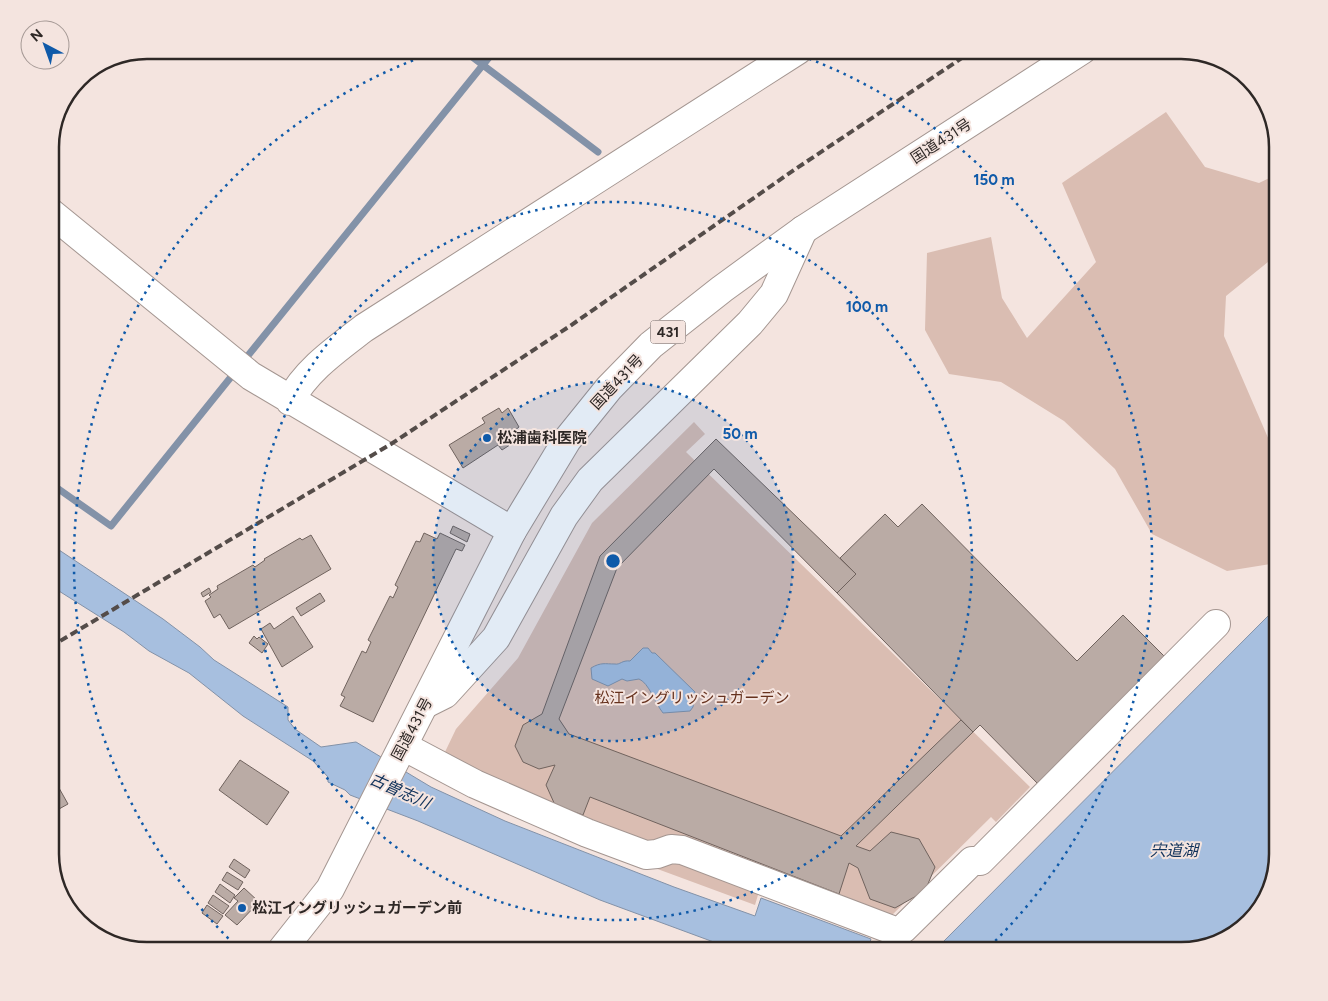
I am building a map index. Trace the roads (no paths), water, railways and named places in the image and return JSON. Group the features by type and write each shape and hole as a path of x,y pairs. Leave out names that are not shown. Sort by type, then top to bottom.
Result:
{"main road":[{"path":"290,401 297,387 324,360 364,328 784,59"},
{"name":"国道431号","path":"288,942 330,889 512,531 567,440 609,388 652,345 722,289 804,230 1068,59"},
{"path":"59,219 251,376 290,401 512,531"},
{"path":"425,704 445,694 496,638 564,516 590,480 750,323 774,294 804,230"},
{"path":"401,749 475,784 637,852 646,855 657,854 671,849 682,850 895,932 903,929 972,861 980,861 1216,624"}],"water":[{"name":"古曽志川","path":"59,550 163,619 214,660 288,707 288,720 295,729 321,747 356,742 431,787 505,821 674,887 755,916 761,898 871,939 870,942 714,942 600,900 418,821 350,795 345,790 328,782 328,777 313,761 243,716 189,673 149,651 124,632 59,591"},
{"name":"宍道湖","path":"1269,615 1269,860 1263,888 1251,908 1235,924 1220,933 1198,941 943,942"},
{"path":"643,648 648,648 652,653 655,653 695,692 693,707 690,711 663,713 649,689 639,679 627,681 622,679 608,686 592,679 591,668 594,666 630,661"}],"waterway":[{"path":"475,59 598,152"},
{"path":"242,363 488,59"},
{"path":"59,489 111,526 235,372"}],"railway":[{"path":"59,642 391,444 570,326 794,170 960,59"}],"place":[{"name":"松浦歯科医院","path":"487,438"},
{"name":"松江イングリッシュガーデン前","path":"242,908"}],"park label":[{"name":"松江イングリッシュガーデン","path":"692,698"}]}
